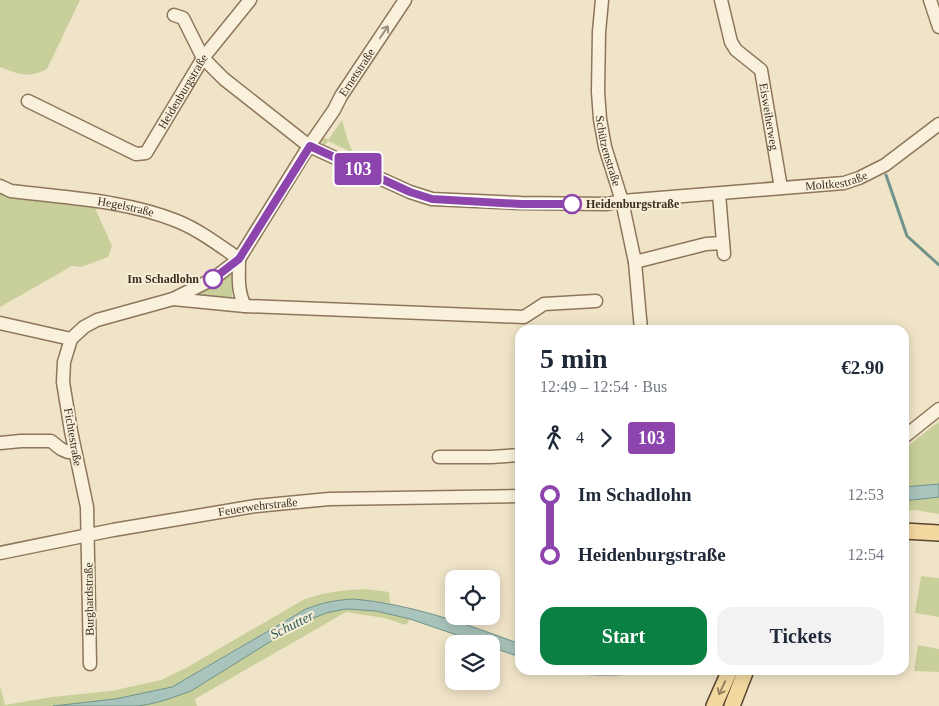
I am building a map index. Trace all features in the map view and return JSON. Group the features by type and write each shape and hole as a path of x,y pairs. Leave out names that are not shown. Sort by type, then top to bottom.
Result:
{"main road":[{"path":"909,531 939,533"},
{"path":"714,706 728,675"},
{"path":"732,706 744,675"}],"street":[{"path":"178,16 203,58 250,0"},
{"name":"Ernetstraße","path":"310,146 405,0"},
{"name":"Schützenstraße","path":"602,0 599,32 598,92 600,119 605,147 622,201 635,262 641,325"},
{"name":"Eisweiherweg","path":"721,0 731,42 736,50 761,70 781,188"},
{"path":"930,0 939,27"},
{"name":"Heidenburgstraße","path":"28,101 136,154 146,153 203,58 224,79 310,146 410,192 432,199 521,204 607,204 622,201"},
{"name":"Moltkestraße","path":"622,201 844,183 859,178 884,165 939,124"},
{"path":"0,323 71,339 84,327 97,320 173,299 213,279 239,259 310,146"},
{"name":"Hegelstraße","path":"0,186 11,191 123,206 156,214 178,222 210,239 239,259"},
{"path":"635,262 706,244 724,248 719,194"},
{"path":"239,259 238,284 240,297 245,306"},
{"path":"173,299 245,306 524,316 544,304 596,301"},
{"name":"Fichtestraße","path":"71,339 64,362 63,382 71,432 87,507 88,535"},
{"path":"909,433 939,409"},
{"path":"51,441 63,432 71,432"},
{"path":"0,443 21,440 51,441 61,449 75,452"},
{"path":"439,457 515,455"},
{"name":"Feuerwehrstraße","path":"0,553 88,535 256,506 329,499 515,496"},
{"name":"Burghardstraße","path":"88,535 90,664"}],"green space":[{"path":"0,0 80,0 47,69 29,75 0,67"},
{"path":"342,120 353,153 328,141 325,145 320,142 323,137 328,140"},
{"path":"0,191 18,198 95,208 112,246 108,257 81,267 72,266 0,307"},
{"path":"233,274 232,300 202,296 200,293"},
{"path":"939,422 939,484 909,487 909,445"},
{"path":"939,497 939,514 909,511 909,500"},
{"path":"921,576 939,578 939,617 915,613"},
{"path":"365,589 389,592 390,603 353,599 319,604 291,617 172,687 115,699 53,706 0,706 0,686 5,705 52,697 111,691 161,680 186,668 303,600 334,592"},
{"path":"346,609 376,611 410,619 406,625 384,618 346,612 195,699 197,706 136,706 176,696 297,625 326,613"},
{"path":"918,645 939,649 939,672 914,671"}],"water":[{"path":"939,484 939,497 909,500 909,487"},
{"name":"Schutter","path":"353,599 396,605 445,618 445,625 466,625 495,635 457,635 410,619 376,611 346,609 326,613 297,625 191,691 171,698 135,706 53,706 115,699 172,687 306,609 329,602"},
{"path":"500,637 515,642 515,655 500,650"}],"waterway":[{"path":"886,175 907,236 939,265"}],"bus line":[{"name":"103","path":"213,279 239,259 310,146 410,192 432,199 521,204 572,204"}],"place":[{"name":"Heidenburgstraße","path":"572,204"},
{"name":"Im Schadlohn","path":"213,279"}]}
